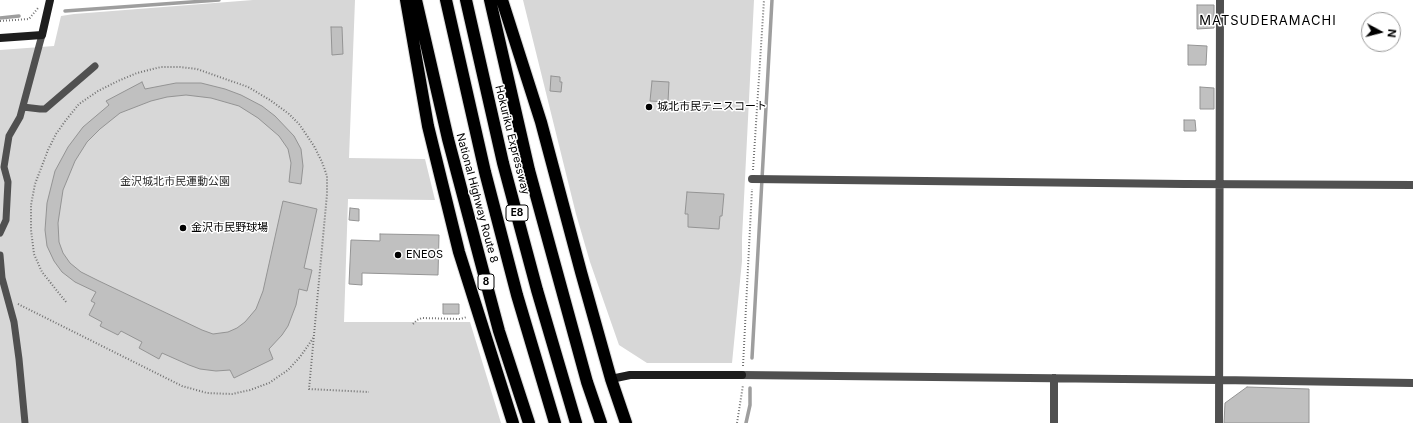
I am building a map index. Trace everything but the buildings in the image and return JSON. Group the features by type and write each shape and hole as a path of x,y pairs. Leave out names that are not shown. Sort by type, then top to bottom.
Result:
{"highway":[{"path":"406,0 428,126 459,252 477,313 513,423"},
{"name":"National Highway Route 8","path":"416,0 448,139 499,331 529,423"},
{"name":"E8","path":"446,0 485,172 517,295 555,423"},
{"name":"Hokuriku Expressway","path":"466,0 505,170 537,290 576,423"},
{"path":"490,0 529,170 587,382 601,423"},
{"path":"502,0 541,122 611,379 626,423"}],"street":[{"path":"0,38 42,35 50,0"},
{"path":"1219,423 1220,0"},
{"path":"759,179 1220,184 1413,184"},
{"path":"611,379 630,375 742,375 1413,383"},
{"path":"1054,378 1054,423"}],"lane":[{"path":"0,233 6,220 8,182 4,166 9,136 17,123 23,107 42,35"},
{"path":"23,107 45,109 95,66"},
{"path":"0,255 2,278 14,322 25,423"}],"path":[{"path":"737,423 743,385 742,375 759,179 764,0"},
{"path":"0,21 29,19 39,7"},
{"path":"66,302 42,272 34,254 30,230 31,205 35,184 48,150 66,120 79,104 98,91 118,81 149,70 171,66 204,71 248,87 281,108 299,124 314,146 327,176 328,194 309,389 369,392"},
{"path":"8,299 182,386 207,393 232,394 250,390 269,383 288,370 300,357 314,336"},
{"path":"413,324 422,318 460,319 477,313"}],"green space":[{"name":"金沢城北市民運動公園","path":"253,0 355,0 349,158 425,159 435,200 348,199 344,322 470,322 501,423 0,423 0,50 54,46 61,16"},
{"name":"城北市民テニスコート","path":"523,0 754,0 742,261 732,363 647,363 619,345 590,262 576,214"}],"waterway":[{"path":"65,11 219,0"},
{"path":"752,358 772,0"},
{"path":"0,18 19,16"},
{"path":"746,423 750,405 750,388"}],"place":[{"name":"城北市民テニスコート","path":"649,107"},
{"name":"金沢市民野球場","path":"183,228"},
{"name":"ENEOS","path":"398,255"}],"district":[{"name":"MATSUDERAMACHI","path":"1268,21"}]}
